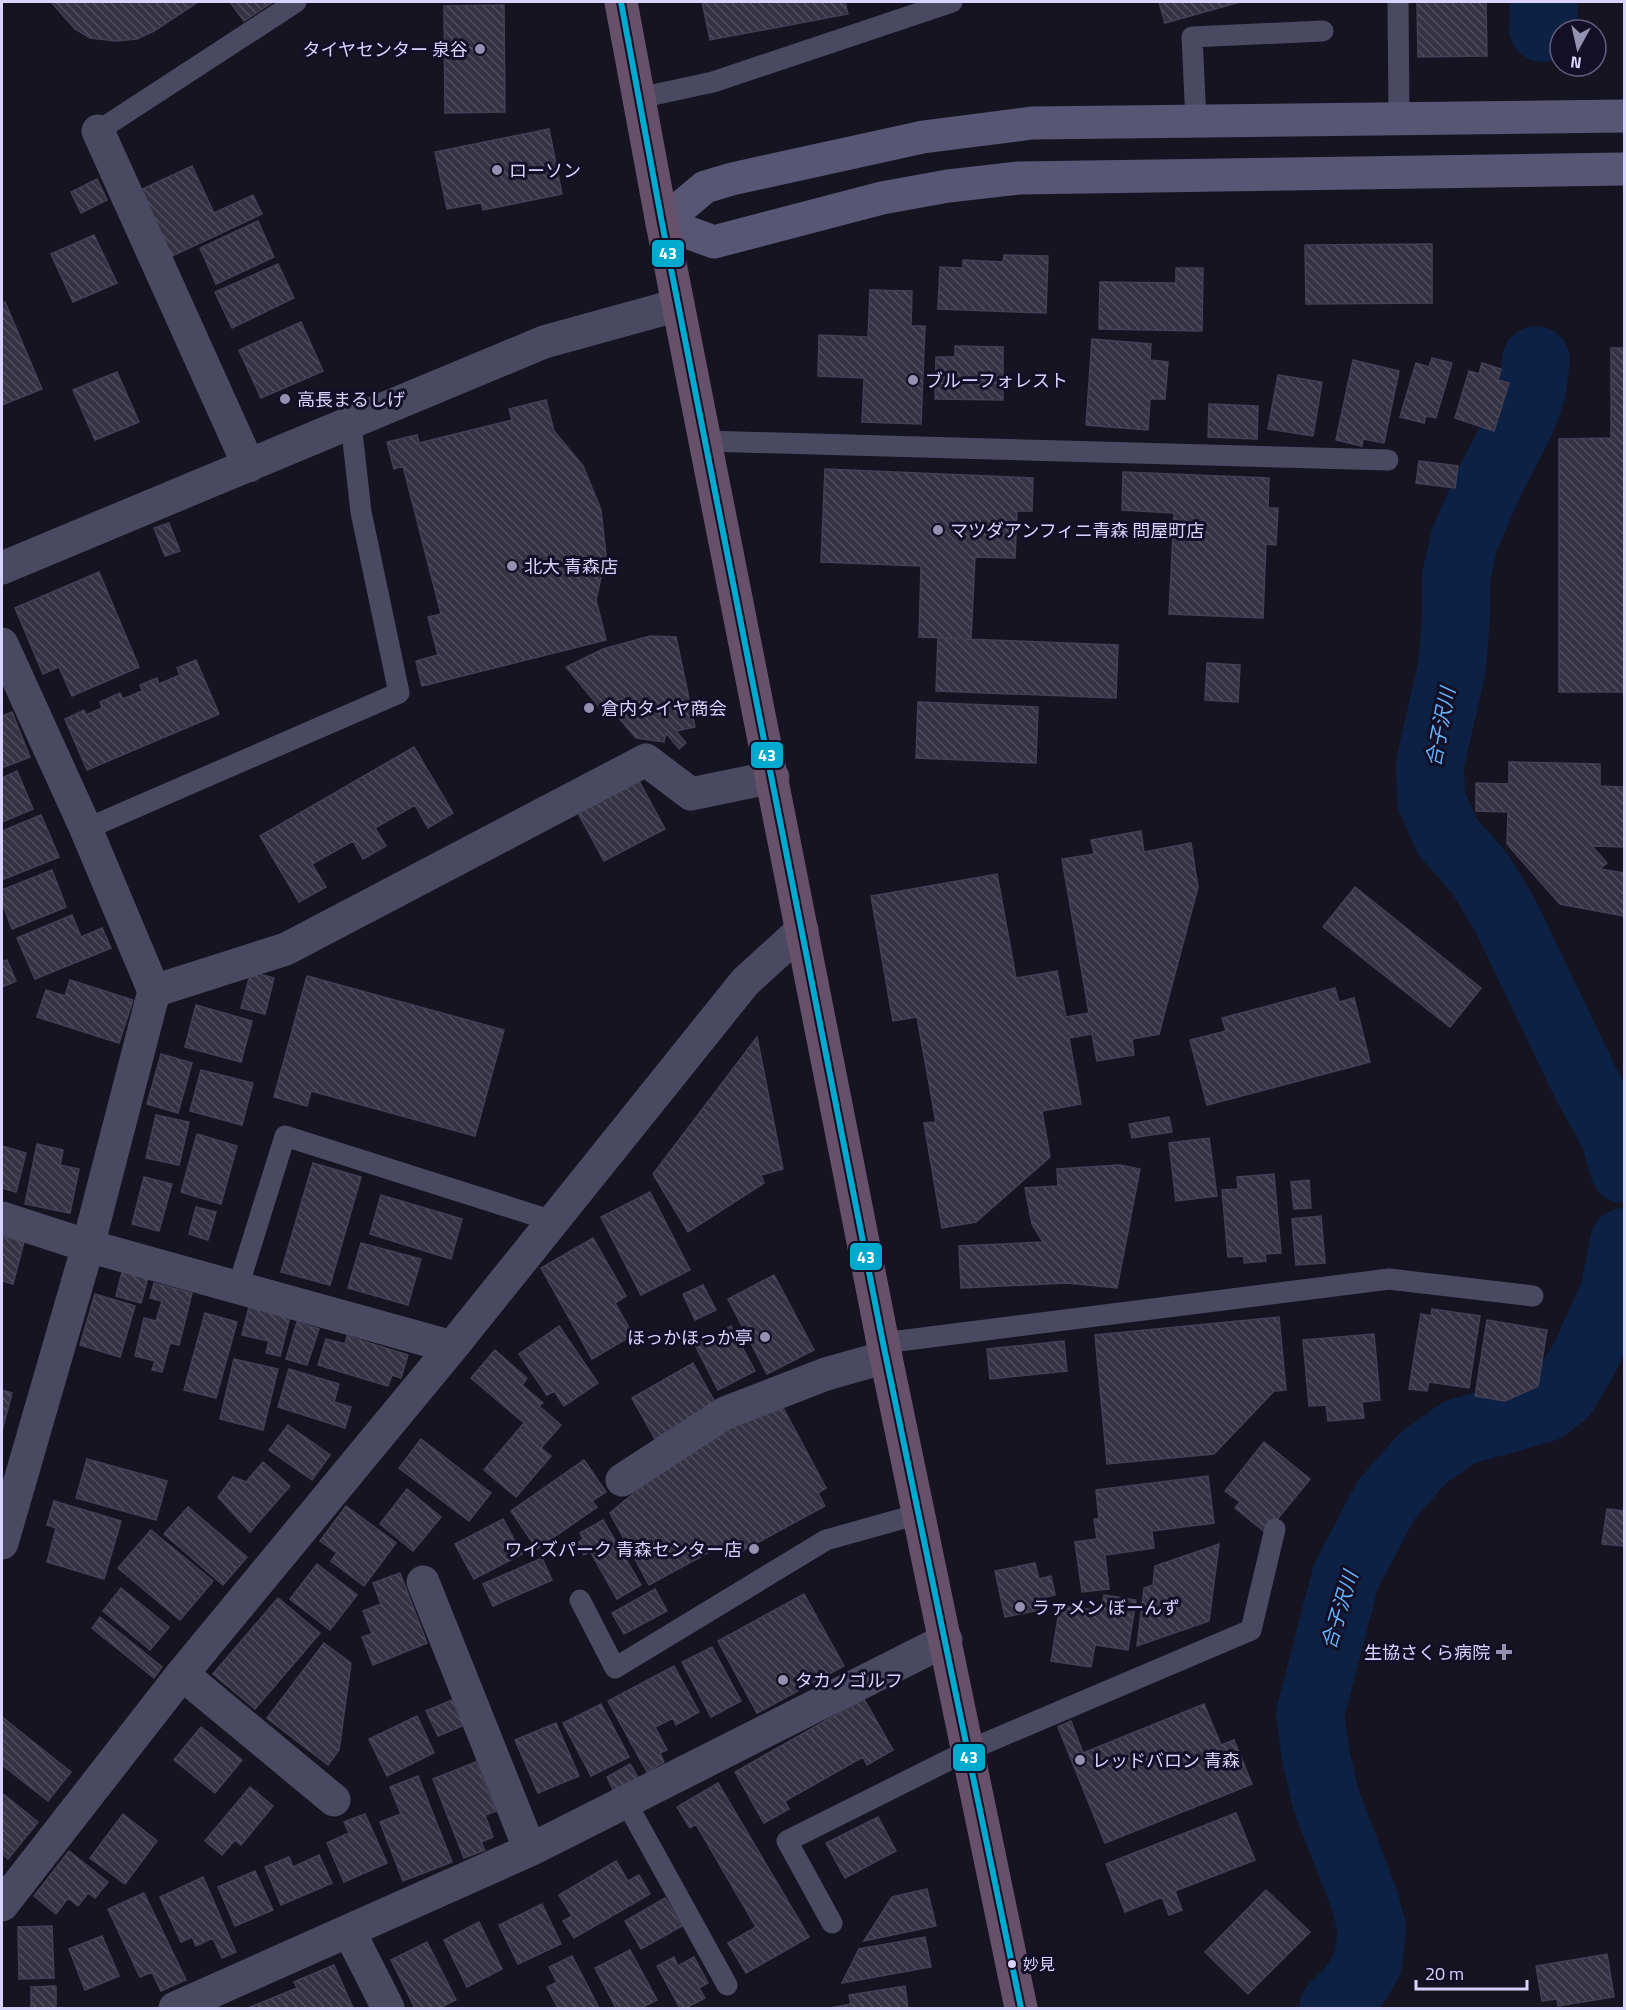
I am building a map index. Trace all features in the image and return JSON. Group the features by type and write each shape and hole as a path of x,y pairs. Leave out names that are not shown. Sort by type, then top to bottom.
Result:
{"highway":[{"path":"621,2 662,223 773,777 884,1350 1022,2008"}],"street":[{"path":"1624,116 1032,123 923,137 732,178 705,187 662,223 714,242 882,198 948,186 1030,178 1624,169"},
{"path":"98,131 249,466"},
{"path":"2,568 544,342 678,305"},
{"path":"2,644 86,829 154,991 88,1246 2,1544"},
{"path":"154,991 286,949 646,760 691,794 773,777"},
{"path":"2,1905 182,1674 452,1347 745,982 802,930"},
{"path":"2,1218 88,1246 452,1347"},
{"path":"622,1480 724,1413 884,1350"},
{"path":"423,1582 530,1850"},
{"path":"175,2008 350,1933 530,1850 946,1640"},
{"path":"182,1674 334,1800"},
{"path":"350,1933 388,2008"}],"lane":[{"path":"98,131 296,2"},
{"path":"639,98 713,82 952,2"},
{"path":"1398,2 1399,118"},
{"path":"1196,121 1192,37 1323,31"},
{"path":"86,829 399,693 361,512 351,423"},
{"path":"705,441 1388,459"},
{"path":"238,1287 285,1136 553,1221"},
{"path":"884,1350 1389,1279 1533,1296"},
{"path":"580,1600 615,1668 826,1540 919,1514"},
{"path":"832,1923 787,1841 969,1750 1251,1630 1275,1529"},
{"path":"626,1802 727,1985"}],"building":[{"path":"51,2 198,2 154,31 137,39 116,41 90,38 75,29"},
{"path":"230,2 273,2 244,21"},
{"path":"702,2 845,2 848,14 710,40"},
{"path":"1159,2 1240,2 1165,23"},
{"path":"1417,2 1486,2 1487,56 1418,57"},
{"path":"504,5 505,112 445,113 444,6"},
{"path":"549,129 562,194 483,210 481,203 447,209 435,152"},
{"path":"192,166 214,213 253,195 262,214 170,257 138,191"},
{"path":"97,179 107,200 81,213 71,192"},
{"path":"258,221 274,257 216,284 200,248"},
{"path":"94,235 117,283 73,302 51,254"},
{"path":"1432,244 1432,303 1306,304 1305,245"},
{"path":"1004,255 1048,256 1046,313 938,309 940,267 963,268 963,260 1003,262"},
{"path":"278,264 294,298 232,328 215,292"},
{"path":"1176,268 1203,268 1202,331 1099,329 1100,282 1176,283"},
{"path":"870,290 912,291 911,326 925,326 921,424 862,422 864,378 818,376 819,335 868,337"},
{"path":"5,302 42,389 2,405 2,304"},
{"path":"301,322 323,371 261,398 239,350"},
{"path":"1092,339 1151,344 1150,360 1168,362 1165,399 1150,399 1148,430 1086,425"},
{"path":"955,346 1003,347 1003,400 935,399 936,357 955,357"},
{"path":"1611,348 1624,348 1624,692 1559,692 1559,439 1611,438"},
{"path":"1432,358 1452,363 1436,418 1426,416 1424,423 1400,417 1416,363 1429,367"},
{"path":"1353,360 1399,371 1384,443 1363,439 1362,446 1336,440"},
{"path":"1482,363 1501,369 1498,380 1509,383 1494,431 1455,418 1469,371 1479,374"},
{"path":"117,372 139,422 95,440 73,390"},
{"path":"1278,375 1322,382 1313,436 1268,429"},
{"path":"546,400 554,431 583,466 601,510 606,555 596,600 606,640 422,686 416,661 438,655 428,617 441,614 403,466 394,469 387,442 417,435 419,443 512,420 509,409"},
{"path":"1209,404 1258,406 1257,439 1208,437"},
{"path":"1419,461 1458,466 1455,488 1416,483"},
{"path":"825,469 1033,478 1032,511 1017,511 1015,558 975,557 971,639 919,637 921,566 821,562"},
{"path":"1123,472 1269,478 1268,508 1278,508 1276,545 1266,544 1263,618 1169,614 1174,513 1122,510"},
{"path":"169,523 180,551 165,556 154,528"},
{"path":"99,572 139,667 72,696 59,667 43,674 15,608"},
{"path":"650,636 676,637 695,727 676,731 686,743 679,749 666,733 664,742 636,738 607,704 601,709 566,667 603,649"},
{"path":"938,638 1118,645 1116,698 936,691"},
{"path":"196,660 219,714 87,770 65,719 84,710 86,715 102,708 100,702 120,693 123,699 142,691 140,685 157,678 159,684 180,675 177,668"},
{"path":"1207,663 1240,665 1238,702 1205,700"},
{"path":"918,702 1038,707 1036,763 916,758"},
{"path":"12,712 30,757 2,768 2,716"},
{"path":"414,747 453,813 428,828 415,805 375,828 386,846 363,859 353,841 312,864 326,887 299,902 260,836"},
{"path":"1509,762 1600,764 1600,786 1624,787 1624,847 1592,846 1607,863 1600,869 1624,873 1624,916 1560,904 1507,844 1508,812 1476,811 1476,783 1509,784"},
{"path":"17,771 33,809 2,822 2,778"},
{"path":"639,781 665,829 604,861 578,813"},
{"path":"41,815 59,857 2,880 2,831"},
{"path":"1141,831 1144,852 1191,843 1198,887 1159,1034 1132,1039 1134,1055 1097,1061 1092,1034 1069,1038 1081,1104 1042,1111 1050,1157 976,1222 942,1228 924,1123 936,1122 917,1017 893,1021 871,896 997,874 1016,978 1057,971 1066,1017 1089,1013 1062,859 1094,854 1091,840"},
{"path":"52,870 66,907 12,929 2,902 2,890"},
{"path":"1355,887 1481,988 1450,1027 1323,927"},
{"path":"72,915 81,937 102,928 111,948 35,979 17,938"},
{"path":"7,960 16,981 2,987 2,962"},
{"path":"251,972 274,978 265,1014 241,1008"},
{"path":"307,976 504,1030 475,1136 311,1091 307,1106 274,1097"},
{"path":"70,980 133,1000 119,1043 37,1017 46,990 65,996"},
{"path":"1335,988 1339,1002 1354,998 1370,1062 1207,1105 1190,1040 1226,1031 1222,1018"},
{"path":"196,1005 252,1021 241,1062 185,1047"},
{"path":"757,1037 783,1169 761,1175 764,1183 688,1232 653,1174"},
{"path":"161,1054 192,1063 178,1113 147,1104"},
{"path":"201,1070 253,1083 242,1125 190,1111"},
{"path":"156,1115 189,1122 179,1165 146,1158"},
{"path":"1169,1117 1172,1132 1132,1138 1129,1124"},
{"path":"197,1134 237,1146 221,1204 181,1192"},
{"path":"1209,1138 1217,1196 1176,1201 1169,1143"},
{"path":"37,1144 63,1150 60,1165 79,1169 70,1213 25,1204"},
{"path":"2,1146 26,1153 16,1192 2,1188"},
{"path":"313,1163 361,1177 330,1285 281,1272"},
{"path":"1120,1165 1140,1169 1117,1288 1067,1283 961,1288 959,1246 1043,1242 1032,1224 1025,1188 1058,1186 1057,1169"},
{"path":"1274,1174 1281,1253 1265,1254 1266,1261 1244,1263 1244,1256 1228,1257 1222,1190 1238,1189 1237,1177"},
{"path":"144,1177 172,1184 159,1231 132,1224"},
{"path":"1309,1180 1311,1208 1294,1209 1291,1182"},
{"path":"650,1192 690,1270 641,1295 601,1217"},
{"path":"381,1195 462,1219 451,1259 370,1234"},
{"path":"196,1207 216,1212 208,1240 189,1234"},
{"path":"1321,1216 1325,1263 1296,1265 1292,1219"},
{"path":"2,1236 24,1242 13,1284 2,1281"},
{"path":"593,1238 626,1296 615,1303 633,1335 592,1359 541,1268"},
{"path":"361,1243 421,1259 408,1305 348,1288"},
{"path":"123,1268 149,1274 141,1303 116,1296"},
{"path":"774,1275 814,1350 767,1374 728,1299"},
{"path":"154,1283 192,1293 179,1345 170,1343 162,1372 152,1370 155,1361 135,1356 144,1318 156,1321 162,1301 150,1298"},
{"path":"703,1285 716,1310 695,1320 683,1294"},
{"path":"95,1294 135,1306 120,1357 80,1345"},
{"path":"249,1307 290,1317 280,1356 266,1353 269,1341 242,1335"},
{"path":"1432,1309 1480,1316 1469,1388 1429,1382 1427,1391 1409,1389 1421,1314 1431,1316"},
{"path":"205,1313 237,1322 216,1398 184,1390"},
{"path":"1279,1317 1286,1390 1274,1391 1214,1454 1107,1464 1095,1335"},
{"path":"1487,1320 1547,1330 1538,1386 1505,1401 1475,1396"},
{"path":"297,1322 319,1329 307,1365 286,1359"},
{"path":"559,1326 598,1383 564,1406 554,1391 547,1395 519,1354"},
{"path":"731,1326 755,1371 718,1390 695,1345"},
{"path":"1374,1334 1380,1400 1362,1402 1364,1418 1328,1421 1326,1405 1309,1406 1303,1340"},
{"path":"347,1336 408,1355 401,1378 392,1375 388,1386 318,1365 326,1339 345,1344"},
{"path":"1064,1341 1067,1371 990,1379 987,1349"},
{"path":"495,1350 527,1378 522,1385 543,1403 539,1406 561,1425 541,1448 551,1456 516,1497 484,1470 524,1423 471,1378"},
{"path":"234,1359 278,1369 263,1430 220,1419"},
{"path":"693,1363 716,1404 655,1439 632,1398"},
{"path":"289,1369 339,1384 334,1402 351,1407 345,1428 278,1407"},
{"path":"2,1390 12,1393 2,1431"},
{"path":"780,1402 826,1488 818,1493 825,1506 729,1558 722,1545 649,1585 610,1513 676,1458"},
{"path":"288,1425 330,1455 312,1480 269,1450"},
{"path":"421,1439 491,1493 469,1521 399,1468"},
{"path":"1264,1442 1310,1479 1266,1533 1235,1508 1240,1502 1225,1491"},
{"path":"87,1459 167,1481 156,1520 76,1498"},
{"path":"584,1460 606,1492 592,1501 597,1507 537,1549 511,1511"},
{"path":"263,1462 290,1486 250,1532 218,1497 233,1477 246,1482"},
{"path":"1208,1476 1214,1523 1152,1531 1154,1548 1105,1555 1109,1589 1082,1592 1075,1542 1097,1539 1094,1519 1099,1519 1096,1490"},
{"path":"407,1489 441,1517 413,1551 380,1524"},
{"path":"54,1501 121,1521 104,1579 47,1562 56,1528 47,1525"},
{"path":"346,1506 396,1543 364,1586 331,1561 337,1553 320,1541"},
{"path":"188,1507 247,1557 223,1585 164,1534"},
{"path":"1607,1509 1624,1511 1624,1546 1602,1544"},
{"path":"503,1519 522,1554 474,1579 455,1544"},
{"path":"603,1520 641,1585 617,1599 590,1551 584,1555 577,1543 583,1539 580,1533"},
{"path":"151,1530 213,1581 180,1620 118,1568"},
{"path":"1219,1544 1209,1621 1137,1646 1144,1588 1153,1585 1155,1566"},
{"path":"542,1558 552,1580 493,1606 483,1584"},
{"path":"1035,1563 1039,1579 1051,1576 1055,1595 1042,1598 1044,1609 1005,1617 995,1571"},
{"path":"317,1564 357,1595 330,1630 290,1599"},
{"path":"400,1573 427,1643 373,1665 362,1637 372,1634 363,1611 381,1604 373,1583"},
{"path":"121,1588 169,1627 150,1650 103,1611"},
{"path":"655,1589 667,1611 624,1634 612,1613"},
{"path":"804,1594 844,1666 757,1713 718,1641"},
{"path":"1104,1595 1136,1600 1128,1650 1095,1645 1091,1667 1051,1661 1060,1605 1101,1611"},
{"path":"278,1598 320,1633 255,1709 213,1674"},
{"path":"100,1617 162,1667 154,1678 92,1628"},
{"path":"324,1643 351,1663 339,1750 328,1765 267,1718"},
{"path":"712,1647 741,1701 711,1717 682,1662"},
{"path":"674,1666 699,1712 676,1725 673,1718 655,1727 667,1750 660,1753 664,1762 647,1772 608,1701"},
{"path":"864,1699 893,1750 867,1765 863,1757 785,1801 789,1809 764,1823 735,1772"},
{"path":"452,1700 464,1725 438,1736 426,1711"},
{"path":"601,1704 629,1757 591,1776 563,1723"},
{"path":"1204,1704 1221,1745 1234,1740 1252,1784 1105,1843 1058,1727 1071,1721 1083,1753"},
{"path":"417,1716 434,1753 387,1776 369,1739"},
{"path":"2,1717 71,1772 48,1801 2,1765"},
{"path":"556,1723 579,1776 538,1793 515,1740"},
{"path":"201,1727 242,1760 215,1793 174,1760"},
{"path":"476,1762 496,1811 485,1815 493,1837 481,1842 485,1850 464,1858 433,1779"},
{"path":"630,1764 639,1779 615,1793 607,1777"},
{"path":"418,1776 452,1862 403,1881 380,1822 401,1814 390,1787"},
{"path":"718,1783 809,1937 746,1973 728,1943 756,1927 696,1824 690,1828 677,1807"},
{"path":"250,1787 273,1806 241,1845 235,1840 222,1855 205,1841"},
{"path":"2,1793 38,1822 8,1859 2,1854"},
{"path":"1236,1813 1255,1860 1175,1891 1182,1910 1169,1915 1162,1897 1125,1912 1106,1864"},
{"path":"123,1814 157,1841 125,1884 90,1858"},
{"path":"365,1814 387,1863 344,1882 327,1843 349,1833 344,1822"},
{"path":"878,1817 896,1851 845,1878 826,1843"},
{"path":"69,1851 108,1882 95,1898 88,1893 78,1906 68,1898 56,1914 34,1896"},
{"path":"319,1855 332,1883 281,1905 265,1867 289,1857 293,1867"},
{"path":"616,1861 628,1881 639,1875 650,1894 574,1938 563,1921 572,1916 559,1895"},
{"path":"255,1871 273,1910 235,1926 218,1887"},
{"path":"203,1877 236,1952 222,1958 213,1938 196,1946 192,1937 181,1942 160,1897"},
{"path":"927,1889 936,1926 864,1941 892,1897"},
{"path":"1266,1890 1310,1932 1248,1994 1205,1952"},
{"path":"144,1893 186,1980 161,1991 152,1972 140,1977 108,1909"},
{"path":"665,1898 682,1926 641,1949 625,1921"},
{"path":"542,1904 561,1944 518,1964 499,1925"},
{"path":"479,1922 502,1969 467,1987 444,1940"},
{"path":"52,1926 54,1978 19,1979 18,1927"},
{"path":"102,1936 119,1976 85,1990 69,1949"},
{"path":"925,1937 931,1967 842,1983 859,1949"},
{"path":"427,1942 456,2000 439,2008 415,2008 391,1960"},
{"path":"630,1950 657,2000 641,2008 616,2008 595,1968"},
{"path":"1607,1954 1614,1997 1558,2006 1557,1999 1542,2001 1536,1966"},
{"path":"572,1956 599,2008 558,2008 547,1987 557,1982 549,1967"},
{"path":"674,1957 678,1966 694,1957 708,1983 699,1988 705,1998 686,2008 680,2008 657,1966"},
{"path":"334,1965 353,2008 248,2008 297,1988 294,1982"},
{"path":"56,1986 56,2008 31,2008 31,1987"},
{"path":"905,1986 908,2008 830,2008 851,2004 849,1995"}],"waterway":[{"name":"合子沢川","path":"1543,28 1544,2"},
{"name":"合子沢川","path":"1536,360 1532,390 1521,421 1491,479 1465,538 1456,577 1452,667 1430,764 1431,799 1447,836 1481,875 1505,915 1587,1086 1614,1134 1624,1169"},
{"name":"合子沢川","path":"1333,2008 1353,1988 1368,1963 1372,1929 1365,1901 1327,1803 1316,1758 1310,1714 1346,1576 1386,1500 1424,1457 1460,1432 1545,1408 1564,1393 1585,1357 1614,1293 1624,1242"}],"transit line":[{"name":"43","path":"621,2 662,223 883,1343 1021,2008"}],"place":[{"name":"タイヤセンター 泉谷","path":"480,49"},
{"name":"ローソン","path":"497,170"},
{"name":"ブルーフォレスト","path":"913,380"},
{"name":"高長まるしげ","path":"285,399"},
{"name":"マツダアンフィニ青森 問屋町店","path":"938,530"},
{"name":"北大 青森店","path":"512,566"},
{"name":"倉内タイヤ商会","path":"589,708"},
{"name":"ほっかほっか亭","path":"765,1337"},
{"name":"ワイズパーク 青森センター店","path":"754,1549"},
{"name":"ラァメン ぼーんず","path":"1020,1607"},
{"name":"生協さくら病院","path":"1504,1652"},
{"name":"タカノゴルフ","path":"783,1680"},
{"name":"レッドバロン 青森","path":"1080,1760"},
{"name":"妙見","path":"1012,1964"}]}
